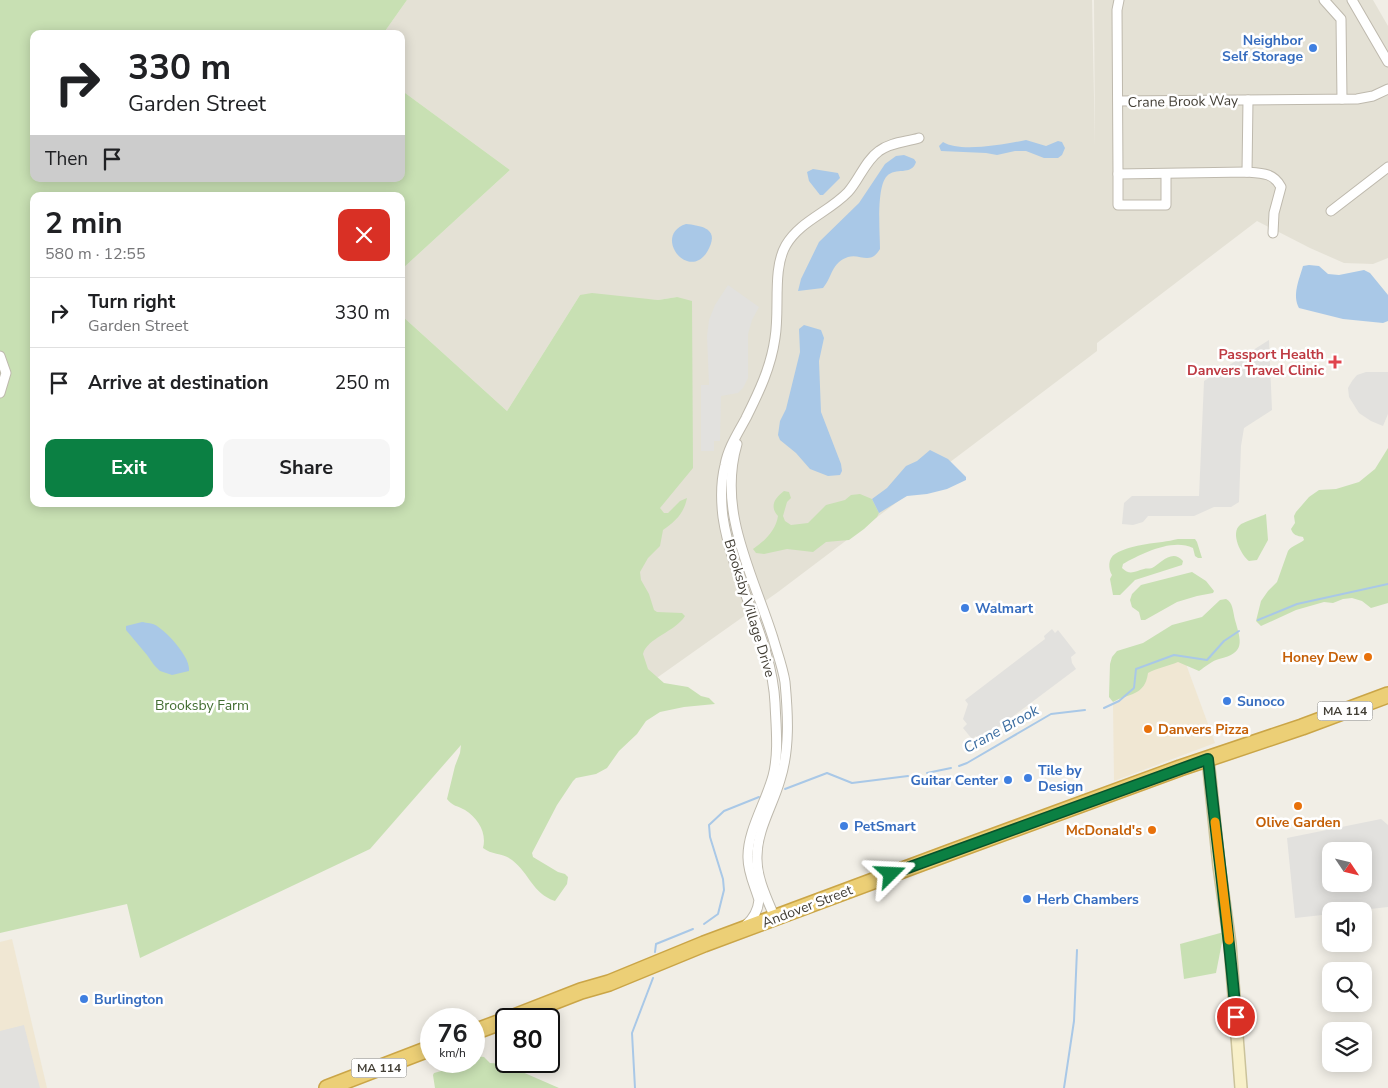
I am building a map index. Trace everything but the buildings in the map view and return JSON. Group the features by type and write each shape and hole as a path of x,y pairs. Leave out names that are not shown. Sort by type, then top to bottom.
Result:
{"highway":[{"name":"Andover Street","path":"538,1008 951,852 1388,695"},
{"name":"MA 114","path":"326,1088 420,1052"}],"main road":[{"path":"1208,759 1219,866 1230,944 1241,1088"}],"street":[{"name":"Crane Brook Way","path":"1120,0 1116,10 1118,205 1166,205 1166,174"},
{"path":"1324,0 1341,19 1342,99"},
{"path":"1352,0 1388,62"},
{"name":"Crane Brook Way","path":"1118,101 1366,98 1388,89"},
{"name":"Crane Brook Way","path":"1247,172 1248,100"},
{"name":"Brooksby Village Drive","path":"740,931 750,922 759,906 749,865 748,851 750,839 773,776 776,749 772,678 752,612 729,547 723,517 722,486 725,465 731,446 760,390 772,357 778,320 778,266 786,245 800,228 834,205 847,193 875,154 891,144 919,138"},
{"path":"1331,211 1388,167"},
{"path":"1118,174 1247,172 1268,174 1281,187 1274,213 1274,233"},
{"path":"0,356 6,373 0,393"},
{"name":"Brooksby Village Drive","path":"741,426 735,448 732,475 733,518 735,529 762,604 776,650 784,679 786,701 786,760 760,838 756,859 761,881 775,918"}],"shaded area":[{"path":"407,0 1092,0 1095,146 1094,0 1373,0 1388,26 1388,258 1373,264 1344,263 1257,221 1097,343 1097,351 778,592 651,682 565,622 677,297 658,300 580,295 507,411 405,319 405,266 510,170 405,93 405,30 386,30"},
{"path":"728,285 759,307 752,320 748,334 748,378 738,393 721,396 720,441 714,441 714,451 701,451 701,385 709,385 707,336 709,320 715,305"},
{"path":"1269,340 1272,410 1244,428 1241,446 1239,502 1231,507 1214,507 1194,516 1148,516 1143,522 1133,525 1122,524 1124,503 1132,496 1199,496 1204,381"},
{"path":"1366,372 1388,372 1388,414 1383,426 1359,413 1349,397 1348,388 1352,381 1357,375"},
{"path":"1052,629 1055,633 1058,630 1076,653 1071,657 1076,669 980,741 976,736 972,739 963,728 967,724 963,719 968,704 965,700 1045,639 1044,636"},
{"path":"1183,656 1215,743 1114,781 1113,704 1134,688 1136,669"},
{"path":"1381,819 1388,825 1388,907 1372,909 1372,902 1322,902 1322,915 1295,918 1287,838"},
{"path":"12,939 47,1088 0,1088 0,942"},
{"path":"24,1025 40,1088 0,1088 0,1031"}],"green space":[{"name":"Brooksby Farm","path":"0,0 407,0 386,30 30,30 30,182 405,182 405,93 510,170 405,266 405,192 30,192 30,507 405,507 405,319 507,411 580,295 592,293 658,300 677,297 692,301 693,468 660,508 664,513 668,513 680,501 687,498 679,516 663,530 660,546 648,558 640,572 641,580 649,594 654,610 657,612 682,613 685,616 675,626 655,639 643,654 648,669 664,683 688,687 701,696 709,698 715,704 660,712 646,721 637,734 619,751 607,768 596,774 576,778 573,781 557,805 532,853 533,857 568,877 567,884 555,901 541,893 512,860 483,848 484,837 474,817 465,810 453,805 447,799 461,745 370,849 140,958 127,904 0,933"},
{"path":"1388,448 1388,603 1371,608 1362,601 1352,598 1333,603 1324,602 1296,610 1261,626 1256,621 1261,601 1277,582 1288,551 1304,540 1303,537 1294,534 1291,529 1295,523 1294,516 1296,512 1309,497 1319,490 1336,489 1359,482 1375,469"},
{"path":"784,491 789,492 791,498 787,502 783,516 785,521 791,525 808,523 826,505 845,500 851,495 860,494 872,499 879,513 864,529 849,540 826,542 813,552 787,549 764,554 756,553 753,549 766,539 775,526 778,516 774,509 774,502"},
{"path":"1266,514 1268,540 1257,560 1249,561 1238,544 1236,538 1237,529 1240,525"},
{"path":"1178,539 1195,539 1202,558 1195,556 1193,548 1185,545 1157,548 1123,564 1122,568 1128,572 1135,572 1151,568 1170,556 1179,557 1183,561 1182,565 1135,580 1120,595 1113,595 1110,579 1112,575 1109,567 1110,561 1115,554 1122,550 1146,544"},
{"path":"1192,572 1206,581 1214,591 1213,593 1177,602 1145,620 1141,620 1139,612 1132,607 1130,600 1132,594 1141,585"},
{"path":"1226,599 1230,602 1239,634 1238,650 1214,661 1199,671 1178,662 1155,670 1148,673 1144,686 1140,690 1113,702 1109,697 1110,664 1112,657 1117,651 1143,643 1172,625 1202,617 1220,600"},
{"path":"1224,932 1216,973 1184,979 1180,944"},
{"path":"485,1058 490,1063 495,1063 495,1073 525,1073 559,1088 435,1088 434,1073 485,1073"}],"water":[{"path":"1026,140 1046,146 1058,141 1062,142 1065,148 1062,155 1058,158 1044,158 1026,151 1015,151 997,155 941,151 939,146 943,142 960,147 971,147"},
{"path":"904,155 914,159 916,162 914,166 911,169 890,173 881,190 879,211 880,249 869,258 852,256 842,260 835,266 823,288 798,291 801,279 819,242 859,203 885,164 896,156"},
{"path":"813,169 838,173 840,178 823,195 820,195 809,181 807,172"},
{"path":"686,224 709,230 712,239 707,252 699,260 691,262 683,259 673,246 672,237 676,230"},
{"path":"1303,266 1319,266 1328,274 1339,275 1364,270 1370,273 1388,295 1388,321 1383,323 1343,319 1299,308 1296,298 1297,287"},
{"path":"804,325 821,330 824,338 819,361 821,412 841,464 842,471 840,475 828,476 810,469 796,453 780,440 778,435 780,421 786,409 800,352 799,329"},
{"path":"930,450 948,459 966,477 966,480 947,489 907,496 879,513 872,499 887,488 906,466 917,461"},
{"path":"142,622 155,625 173,640 187,660 189,671 172,675 160,671 154,665 126,630 126,626"}],"waterway":[{"name":"Crane Brook","path":"1258,620 1297,604 1388,584"},
{"name":"Crane Brook","path":"1104,708 1119,701 1134,688 1136,669 1174,655 1207,660 1224,641 1239,631"},
{"name":"Crane Brook","path":"959,766 1051,714 1085,710"},
{"name":"Crane Brook","path":"927,773 951,768"},
{"name":"Crane Brook","path":"785,789 827,773 852,783 908,776"},
{"name":"Crane Brook","path":"704,924 718,914 724,890 723,879 710,837 709,825 724,811 759,797"},
{"name":"Crane Brook","path":"655,952 656,944 693,929"},
{"path":"1064,1088 1074,1021 1077,950"},
{"name":"Crane Brook","path":"635,1088 632,1033 653,978"}],"slow traffic":[{"path":"1215,822 1229,940"}],"place":[{"name":"Neighbor Self Storage","path":"1313,48"},
{"name":"Passport Health Danvers Travel Clinic","path":"1335,362"},
{"name":"Walmart","path":"965,608"},
{"name":"Honey Dew","path":"1368,657"},
{"name":"Sunoco","path":"1227,701"},
{"name":"Danvers Pizza","path":"1148,729"},
{"name":"Tile by Design","path":"1028,778"},
{"name":"Guitar Center","path":"1008,780"},
{"name":"Olive Garden","path":"1298,806"},
{"name":"PetSmart","path":"844,826"},
{"name":"McDonald's","path":"1152,830"},
{"name":"Herb Chambers","path":"1027,899"},
{"name":"Burlington","path":"84,999"}],"route":[{"path":"891,874 1208,759 1219,866 1230,944 1236,1017"}]}
